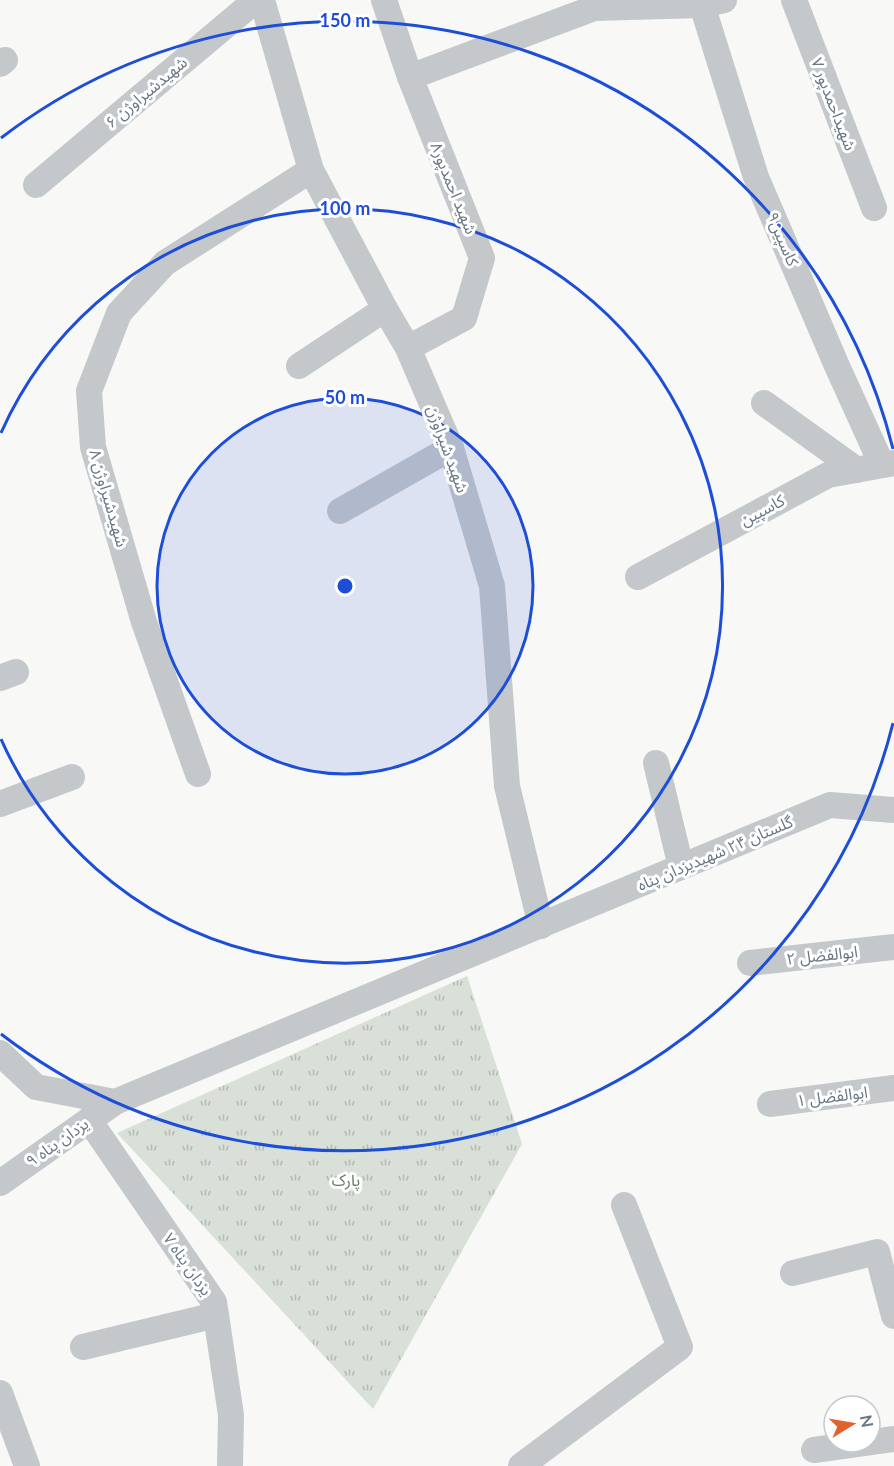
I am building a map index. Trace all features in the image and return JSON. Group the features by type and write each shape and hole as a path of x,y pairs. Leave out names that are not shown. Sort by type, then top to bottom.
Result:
{"street":[{"name":"شهیدشیراوژن ۶","path":"36,185 256,0"},
{"name":"شهید شیراوژن","path":"262,0 311,170 408,348 451,448 492,586 507,786 541,926"},
{"name":"شهید احمدپور۸","path":"384,0 410,77 482,258 464,318 408,348"},
{"name":"شهیداحمدپور ۷","path":"794,0 874,208"},
{"path":"410,77 594,8 713,3"},
{"name":"کاسپین۹","path":"713,3 756,177 837,366 888,464"},
{"name":"شهیدشیراوژن ۸","path":"198,774 144,622 93,447 89,391 118,313 165,263 311,170"},
{"path":"299,366 385,309"},
{"path":"764,403 857,470"},
{"path":"340,511 451,448"},
{"name":"کاسپین","path":"638,577 828,475 888,464"},
{"path":"656,763 681,867"},
{"path":"0,804 72,777"},
{"name":"گلستان ۲۴ شهیدیزدان پناه","path":"115,1102 830,805 894,810"},
{"name":"ابوالفضل ۲","path":"750,963 894,947"},
{"path":"0,1053 36,1087 115,1102"},
{"name":"ابوالفضل ۱","path":"770,1104 894,1088"},
{"name":"یزدان پناه ۹","path":"0,1183 115,1102"},
{"name":"یزدان پناه ۷","path":"89,1120 214,1302 231,1415 230,1466"},
{"path":"521,1466 680,1347 624,1205"},
{"path":"793,1273 885,1251 894,1317"},
{"path":"83,1347 216,1315"},
{"path":"0,1393 27,1466"},
{"path":"814,1450 894,1439"}],"green space":[{"name":"پارک","path":"467,976 522,1144 373,1409 117,1133"}]}
